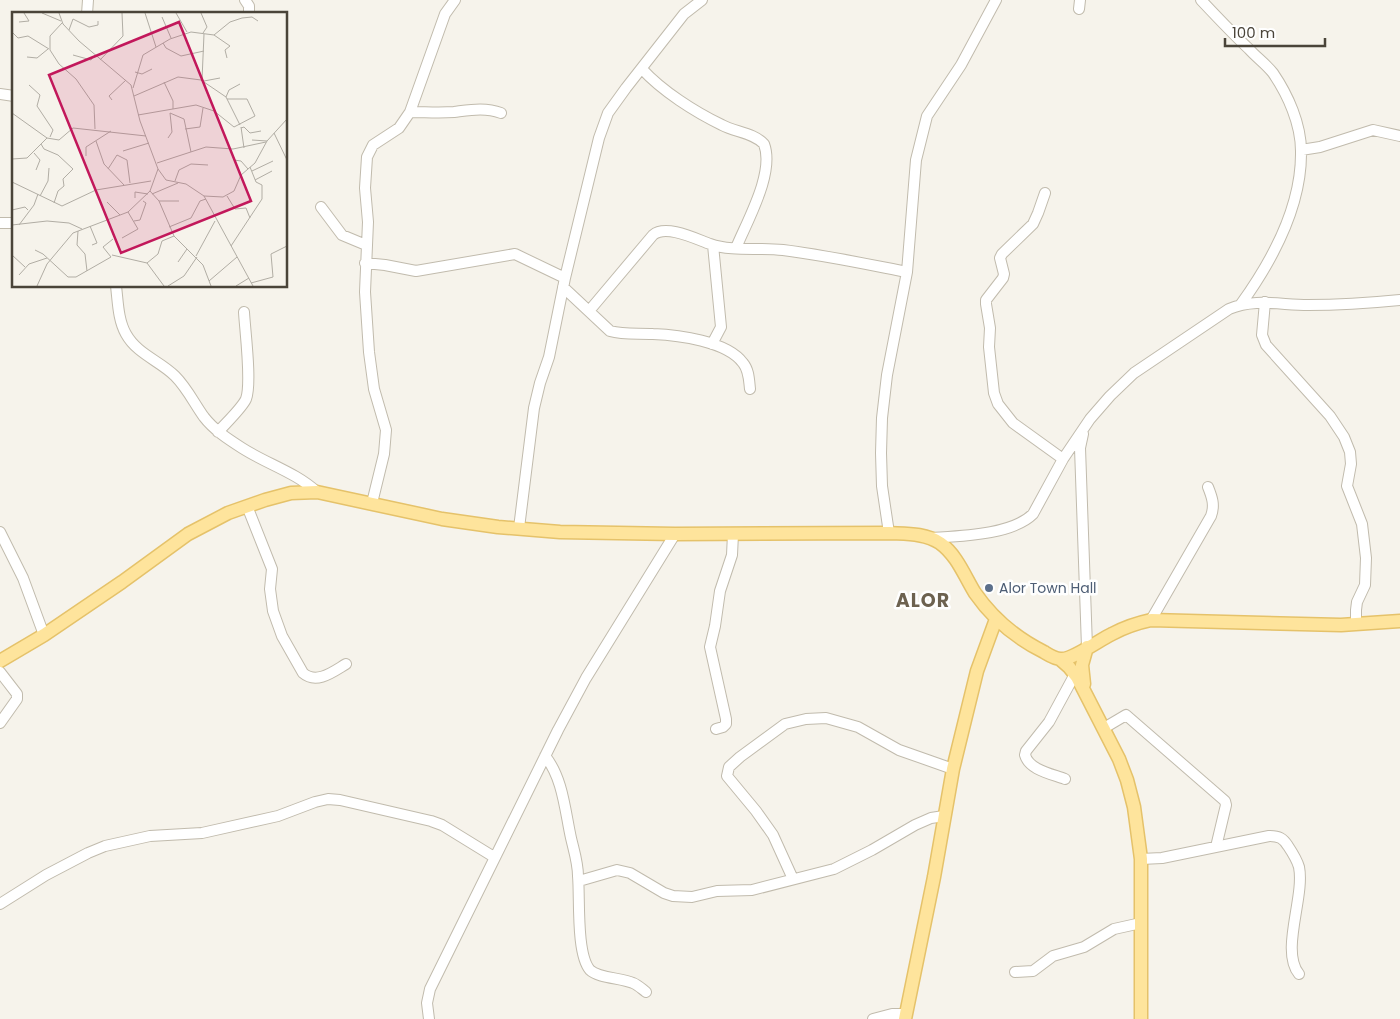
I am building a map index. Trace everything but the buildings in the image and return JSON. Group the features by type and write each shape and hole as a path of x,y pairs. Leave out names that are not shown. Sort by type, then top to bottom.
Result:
{"main road":[{"path":"0,662 44,636 188,534 247,506 291,493 317,492 442,519 560,532 676,534 889,533 931,538 942,544 952,554 990,613 1028,644 1060,660 1075,674 1104,728 1127,780 1134,807 1141,860 1141,1019"},
{"path":"905,1017 934,877 953,769 977,672 996,618"},
{"path":"1060,660 1067,659 1126,627 1151,620 1341,625 1400,621"},
{"path":"1085,691 1082,665 1087,647"}],"street":[{"path":"245,0 249,6 249,12"},
{"path":"372,503 384,454 386,430 374,389 368,352 365,292 368,222 365,188 367,157 370,150 379,140 399,128 410,112 445,14 454,0"},
{"path":"519,528 534,408 549,357 564,282 599,138 608,114 684,14 702,0"},
{"path":"889,533 882,486 882,418 887,375 907,272 916,160 927,116 961,65 996,0"},
{"path":"1201,0 1271,71 1284,90 1296,122 1301,150 1298,184 1278,244 1259,279 1241,304"},
{"path":"642,69 654,81 698,112 722,125 754,137 764,144 766,154 763,183 736,248"},
{"path":"410,112 452,112 479,109 501,113"},
{"path":"1301,150 1320,147 1373,130 1400,136"},
{"path":"1045,192 1033,224 1000,258 1004,274 1003,278 986,300 986,304 990,328 989,347 994,393 998,404 1013,423 1063,459"},
{"path":"321,207 342,235 366,246"},
{"path":"589,311 657,232 665,230 713,245 783,250 907,272"},
{"path":"712,344 721,327 713,245"},
{"path":"365,263 416,271 516,254 564,282 604,327 618,334 653,334 687,338 712,344 732,352 744,364 748,372 750,389"},
{"path":"116,288 120,318 126,334 134,346 175,376 205,418 218,432 262,461 290,472 317,492"},
{"path":"931,538 986,533 1026,520 1038,505 1063,459 1084,427 1110,396 1134,373 1220,314 1241,304 1265,302 1308,305 1400,300"},
{"path":"1265,302 1262,335 1266,345 1330,416 1344,437 1350,452 1351,464 1347,486 1362,524 1367,574 1365,585 1357,602 1356,624"},
{"path":"218,432 243,404 248,393 247,342 244,312"},
{"path":"1084,427 1080,456 1087,647"},
{"path":"1070,450 1076,450 1080,456"},
{"path":"1151,620 1211,516 1213,500 1208,487"},
{"path":"247,506 272,569 270,588 273,611 282,636 304,674 313,678 324,677 346,664"},
{"path":"0,532 23,578 44,636"},
{"path":"429,1019 427,1003 430,989 544,756 586,678 676,534"},
{"path":"716,729 726,724 726,719 710,646 720,591 732,555 733,534"},
{"path":"0,672 17,694 17,699 0,723"},
{"path":"1065,779 1036,768 1028,762 1025,755 1026,751 1049,722 1075,674"},
{"path":"1104,728 1126,715 1225,801 1225,810 1216,847"},
{"path":"793,879 773,835 756,811 726,776 729,768 740,756 785,724 806,719 826,718 858,727 899,750 953,769"},
{"path":"544,756 552,764 558,779 578,880 582,950 589,969 595,973 634,983 646,992"},
{"path":"0,904 46,875 105,846 150,836 202,833 278,816 328,799 340,800 431,821 494,857"},
{"path":"578,880 617,870 630,873 664,893 673,896 692,897 717,891 752,890 834,868 872,850 914,825 931,818 944,816"},
{"path":"1141,860 1162,858 1277,836 1284,840 1292,851 1298,866 1300,879 1292,952 1293,966 1299,974"},
{"path":"1015,972 1033,971 1053,956 1084,947 1114,930 1141,923"},
{"path":"873,1019 892,1014 905,1017"}],"place":[{"name":"Alor Town Hall","path":"989,588"}],"district":[{"name":"ALOR","path":"923,600"}]}
